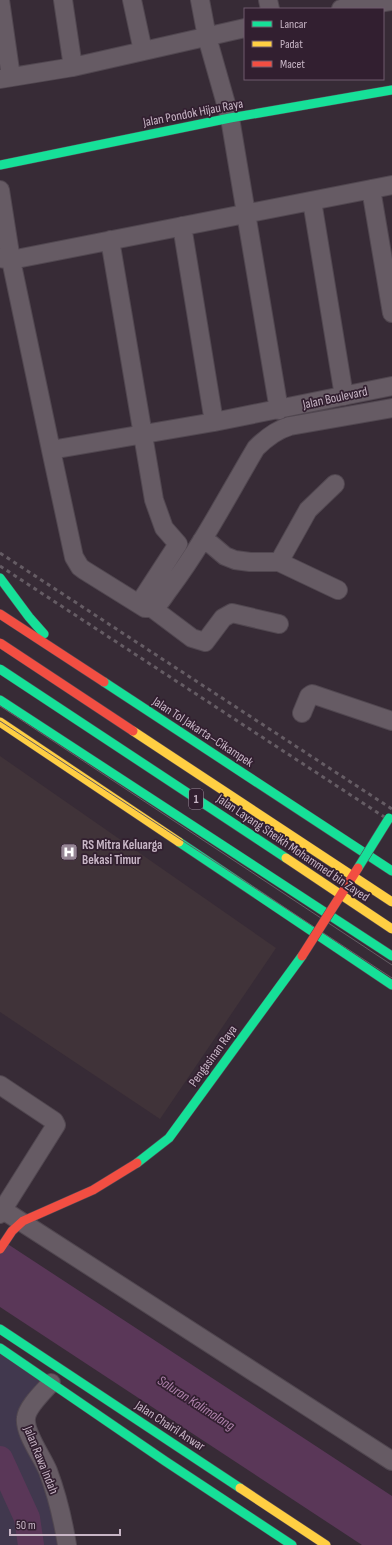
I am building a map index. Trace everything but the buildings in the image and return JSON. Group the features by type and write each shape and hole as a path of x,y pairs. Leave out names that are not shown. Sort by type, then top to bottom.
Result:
{"main road":[{"name":"Jalan Pondok Hijau Raya","path":"0,165 230,118 392,90"},
{"path":"0,578 29,617 62,654"},
{"name":"Jalan Tol Jakarta–Cikampek","path":"0,614 392,871"},
{"name":"Jalan Layang Sheikh Mohammed bin Zayed","path":"0,643 392,902"},
{"name":"Jalan Layang Sheikh Mohammed bin Zayed","path":"0,669 392,929"},
{"name":"1","path":"0,700 392,956"},
{"path":"0,722 392,985"},
{"name":"Pengasinan Raya","path":"17,1226 111,1180 140,1161 169,1138 302,956 391,817"},
{"path":"0,1249 17,1226"},
{"name":"Jalan Chairil Anwar","path":"0,1329 326,1545"},
{"path":"0,1348 164,1461 292,1545"},
{"path":"164,1461 177,1445"}],"street":[{"path":"0,0 6,78 73,67 244,28"},
{"path":"63,0 73,67"},
{"path":"132,0 143,51"},
{"path":"200,0 207,37 230,118 279,410"},
{"path":"347,8 392,1"},
{"path":"5,259 392,185"},
{"path":"372,189 392,313"},
{"path":"0,190 5,259 51,450 74,557 77,563 84,570 146,606 192,638 205,642 223,618 232,613 278,624"},
{"path":"312,201 344,396"},
{"path":"182,226 214,422"},
{"path":"110,240 156,505 164,528 178,544 146,606"},
{"name":"Jalan Boulevard","path":"51,450 279,410 392,386"},
{"path":"146,606 156,607 163,598 202,540 256,448 268,437 278,430 290,426 392,408"},
{"path":"279,562 308,510 335,484"},
{"path":"202,540 212,545 225,556 235,560 250,562 279,562 338,590"},
{"path":"302,713 309,696 312,694 392,721"},
{"path":"0,1085 54,1121 56,1125 1,1211 17,1226 392,1461"},
{"name":"Jalan Rawa Indah","path":"51,1383 28,1410 25,1421 28,1432 47,1470 61,1514 67,1545"}],"shaded area":[{"name":"RS Mitra Keluarga Bekasi Timur","path":"0,756 276,948 160,1119 0,1012"},
{"path":"0,1348 51,1383 27,1412 67,1545 0,1545"}],"water":[{"name":"Saluran Kalimalang","path":"0,1239 392,1496 392,1545 362,1545 0,1307"}],"waterway":[{"path":"0,1459 27,1518 31,1545"}],"tram line":[{"path":"0,706 392,965"},
{"path":"0,721 392,978"}],"railway":[{"path":"0,553 392,809"},
{"path":"0,566 392,822"}],"traffic: fast":[{"path":"0,165 230,118 392,90"},
{"path":"0,578 29,617 44,634"},
{"path":"0,669 286,858"},
{"path":"104,682 392,871"},
{"path":"0,700 392,956"},
{"path":"358,868 389,818"},
{"path":"179,842 392,985"},
{"path":"137,1163 169,1138 302,956"},
{"path":"0,1329 240,1488"},
{"path":"0,1348 165,1461 292,1545"}],"traffic: slow":[{"path":"0,722 179,842"},
{"path":"133,731 392,902"},
{"path":"286,858 392,929"},
{"path":"240,1488 326,1545"}],"traffic: jam":[{"path":"0,614 104,682"},
{"path":"0,643 133,731"},
{"path":"302,956 358,868"},
{"path":"0,1249 12,1231 23,1221 93,1190 137,1163"}],"place":[{"name":"RS Mitra Keluarga Bekasi Timur","path":"69,852"}]}
